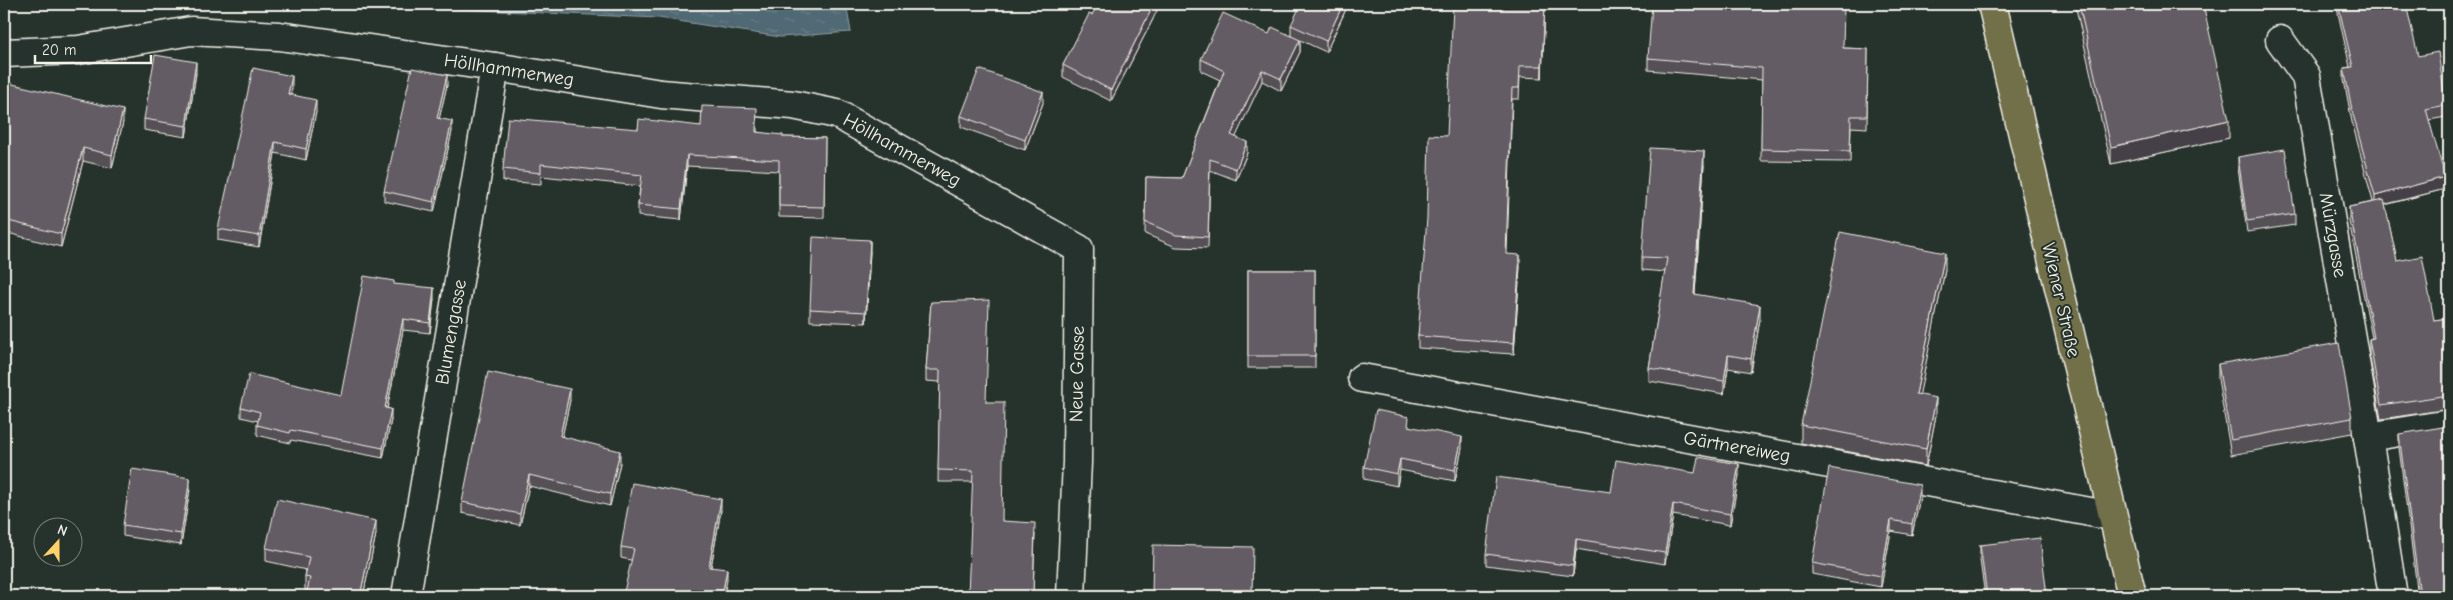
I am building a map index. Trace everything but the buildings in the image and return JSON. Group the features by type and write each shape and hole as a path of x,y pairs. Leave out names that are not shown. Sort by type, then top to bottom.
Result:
{"main road":[{"name":"Wiener Straße","path":"1992,4 2132,596"}],"street":[{"name":"Höllhammerweg","path":"4,53 78,50 191,31 279,36 495,67 662,94 793,105 837,114 993,201"},
{"name":"Mürzgasse","path":"2280,40 2306,76 2368,437 2393,596"},
{"name":"Blumengasse","path":"406,596 495,67"},
{"name":"Neue Gasse","path":"993,201 1079,249 1076,462 1071,596"},
{"name":"Gärtnereiweg","path":"1362,378 2112,516"},
{"path":"2368,437 2449,424"}],"water":[{"path":"341,4 846,4 851,32 780,37 659,18"}]}
